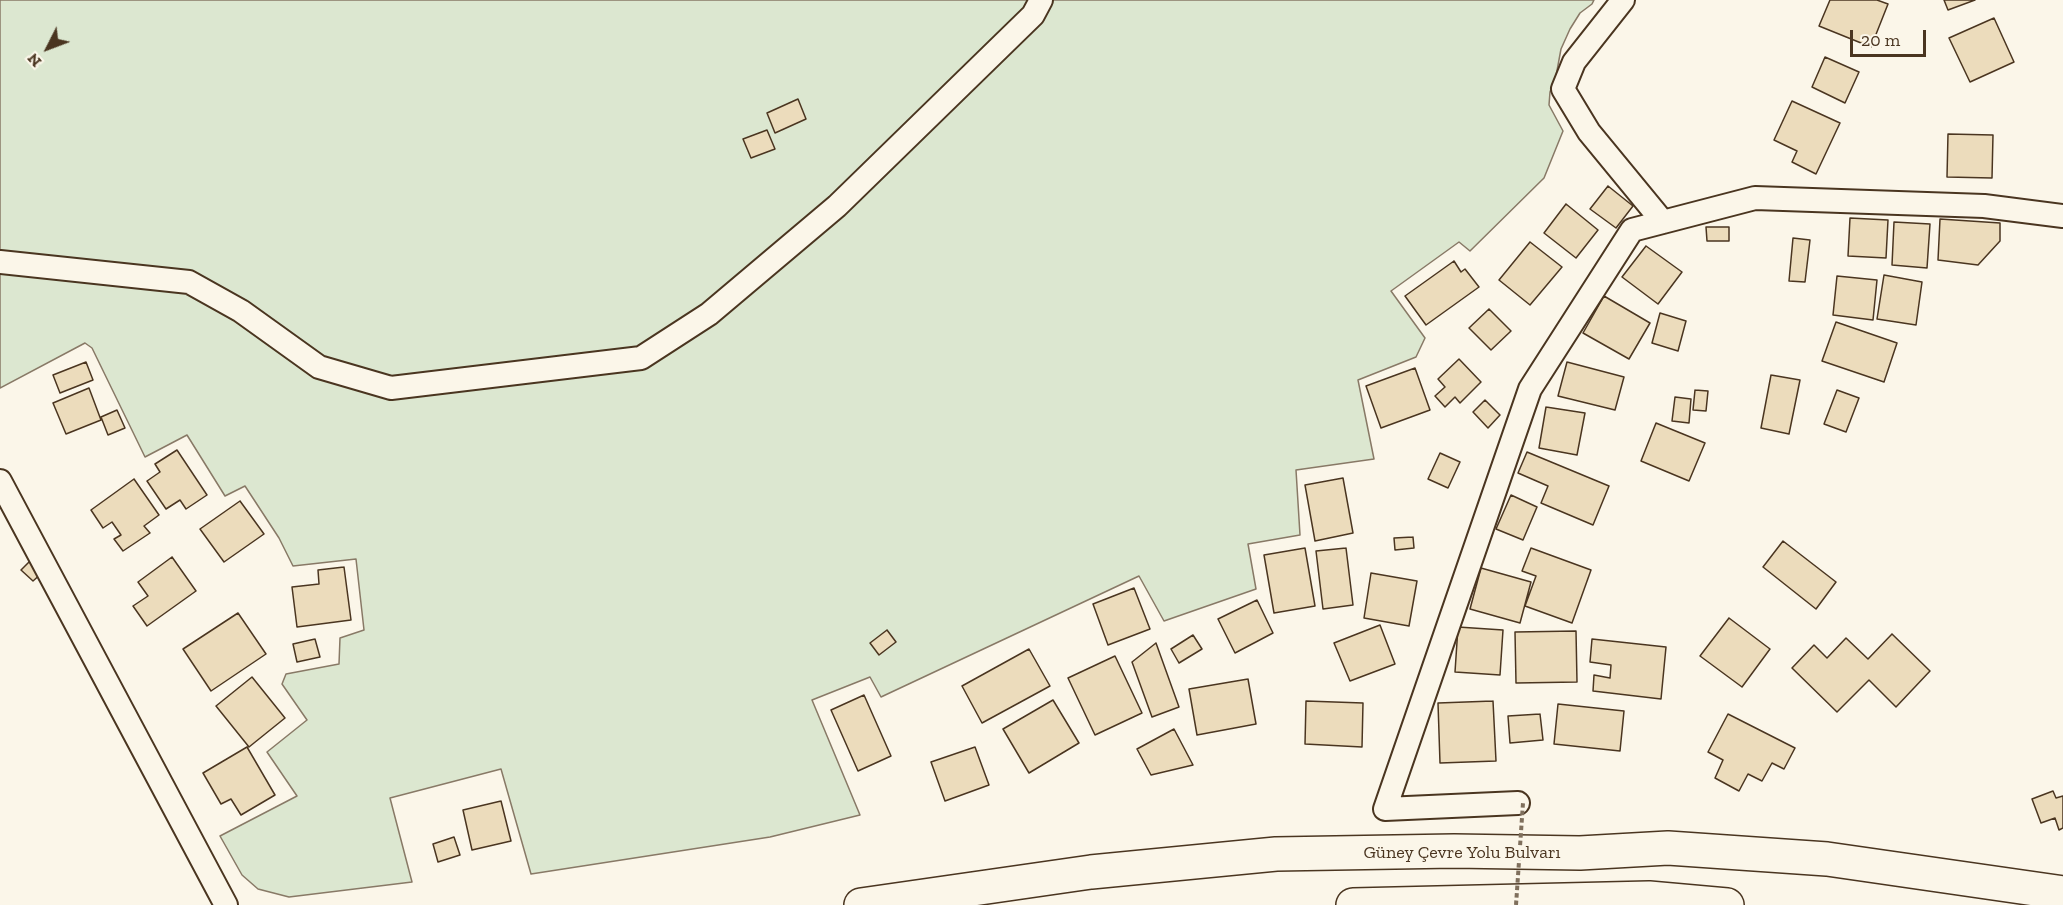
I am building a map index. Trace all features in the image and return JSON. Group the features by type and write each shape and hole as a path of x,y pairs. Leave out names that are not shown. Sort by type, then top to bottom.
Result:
{"highway":[{"name":"Güney Çevre Yolu Bulvarı","path":"861,905 1091,873 1276,854 1454,851 1580,854 1668,848 1827,859 2063,893"},
{"path":"1365,905 1649,898 1727,905"}],"street":[{"path":"0,262 189,282 241,310 319,367 391,388 641,358 709,314 837,206 1033,15 1041,0"},
{"path":"1623,0 1574,62 1563,89 1589,132 1663,222"},
{"path":"1520,803 1385,809 1530,389 1632,230 1755,198 1984,206 2063,216"},
{"path":"0,481 226,905"}],"path":[{"path":"1516,905 1520,803"}],"green space":[{"path":"0,0 1594,0 1580,13 1561,49 1549,105 1563,131 1544,178 1470,251 1459,242 1391,291 1425,338 1416,357 1358,380 1374,459 1296,470 1300,535 1248,544 1256,589 1164,621 1139,576 881,697 870,677 812,700 860,815 770,837 531,874 501,769 390,798 412,882 289,897 258,889 242,875 220,836 297,796 267,752 307,720 282,684 286,674 339,664 340,638 364,630 356,559 293,566 279,538 245,486 225,496 187,435 145,457 92,348 85,343 0,388"}],"building":[{"path":"1830,0 1877,0 1888,4 1871,47 1819,26"},
{"path":"1944,0 1975,0 1948,10"},
{"path":"1994,18 2014,62 1970,82 1949,38"},
{"path":"1825,57 1859,72 1845,103 1812,87"},
{"path":"798,99 806,119 775,133 767,113"},
{"path":"1792,101 1840,123 1816,174 1792,162 1797,151 1774,140"},
{"path":"767,130 775,149 751,158 743,139"},
{"path":"1948,134 1993,135 1992,178 1947,177"},
{"path":"1608,186 1633,206 1616,228 1590,209"},
{"path":"1566,204 1598,230 1576,258 1544,233"},
{"path":"1850,218 1888,220 1886,258 1848,256"},
{"path":"1940,219 2000,223 2000,241 1978,265 1938,260"},
{"path":"1894,222 1930,224 1927,268 1892,265"},
{"path":"1706,227 1729,227 1729,241 1707,241"},
{"path":"1793,238 1810,240 1805,282 1789,281"},
{"path":"1530,242 1562,267 1530,305 1499,280"},
{"path":"1646,246 1682,272 1658,304 1622,277"},
{"path":"1454,261 1461,272 1465,269 1479,287 1426,325 1405,296"},
{"path":"1884,275 1922,282 1916,325 1877,319"},
{"path":"1837,276 1877,280 1873,320 1833,315"},
{"path":"1604,296 1650,323 1629,359 1583,333"},
{"path":"1489,309 1511,331 1491,350 1469,328"},
{"path":"1660,313 1686,321 1678,351 1652,343"},
{"path":"1836,322 1897,343 1884,382 1822,361"},
{"path":"1459,359 1481,382 1460,403 1455,397 1445,407 1435,396 1445,387 1438,379"},
{"path":"86,362 93,380 60,393 53,375"},
{"path":"1567,362 1624,377 1615,410 1558,396"},
{"path":"1415,368 1430,410 1381,428 1366,386"},
{"path":"1771,375 1800,380 1789,434 1761,428"},
{"path":"89,388 101,420 66,434 53,403"},
{"path":"1695,390 1708,391 1706,411 1693,410"},
{"path":"1837,390 1859,398 1846,432 1824,424"},
{"path":"1675,397 1691,399 1689,423 1672,421"},
{"path":"1485,400 1500,415 1488,428 1473,412"},
{"path":"1546,407 1585,413 1577,455 1539,448"},
{"path":"117,410 125,428 108,435 101,417"},
{"path":"1656,423 1705,443 1689,481 1641,461"},
{"path":"177,450 207,495 186,509 180,500 166,509 147,481 160,472 155,464"},
{"path":"1527,452 1609,486 1593,525 1541,503 1548,486 1518,473"},
{"path":"1440,453 1460,462 1448,488 1428,479"},
{"path":"1343,478 1353,533 1315,541 1305,485"},
{"path":"134,479 159,515 144,526 150,533 123,551 114,539 121,535 112,522 103,528 91,510"},
{"path":"1511,495 1537,507 1523,540 1496,529"},
{"path":"240,501 264,534 224,562 200,529"},
{"path":"1413,537 1414,548 1395,550 1394,538"},
{"path":"1783,541 1836,582 1816,609 1763,567"},
{"path":"1305,548 1315,606 1274,613 1264,555"},
{"path":"1346,548 1353,605 1323,609 1316,551"},
{"path":"1531,548 1591,570 1572,623 1525,606 1536,576 1522,571"},
{"path":"172,557 196,591 147,626 133,606 148,596 138,582"},
{"path":"31,560 43,572 33,581 21,570"},
{"path":"344,567 351,620 297,627 292,587 319,584 318,570"},
{"path":"1481,568 1531,582 1520,623 1470,609"},
{"path":"1371,573 1417,581 1409,626 1364,618"},
{"path":"1134,588 1150,629 1108,645 1093,604"},
{"path":"1257,600 1273,633 1235,653 1218,619"},
{"path":"238,613 266,654 211,691 183,649"},
{"path":"1729,618 1770,649 1742,687 1700,656"},
{"path":"1380,625 1395,664 1350,681 1334,643"},
{"path":"1458,627 1503,630 1500,675 1455,672"},
{"path":"887,630 896,642 879,655 870,643"},
{"path":"1576,631 1577,682 1516,683 1515,632"},
{"path":"1892,634 1930,671 1896,707 1869,680 1837,712 1792,668 1814,645 1827,658 1846,638 1868,659"},
{"path":"1193,635 1202,649 1179,663 1171,649"},
{"path":"315,639 320,657 297,662 293,644"},
{"path":"1592,639 1666,647 1661,699 1593,691 1594,675 1610,678 1611,665 1590,662"},
{"path":"1156,643 1179,707 1152,717 1132,662"},
{"path":"1029,649 1050,686 982,723 962,686"},
{"path":"1115,656 1142,713 1095,735 1068,678"},
{"path":"252,677 285,718 249,747 216,706"},
{"path":"1248,679 1256,724 1197,735 1189,689"},
{"path":"864,695 891,756 858,771 831,710"},
{"path":"1053,700 1079,743 1029,773 1003,729"},
{"path":"1306,701 1363,703 1362,747 1305,744"},
{"path":"1493,701 1496,761 1440,763 1438,703"},
{"path":"1558,704 1624,711 1620,751 1554,744"},
{"path":"1540,714 1543,740 1510,743 1508,716"},
{"path":"1728,714 1795,748 1784,769 1772,763 1762,781 1748,774 1739,791 1715,778 1723,760 1708,752"},
{"path":"1174,729 1193,765 1151,775 1137,749"},
{"path":"247,747 275,795 241,815 231,799 221,804 203,773"},
{"path":"975,747 989,785 945,801 931,762"},
{"path":"2053,791 2056,798 2063,796 2063,828 2059,830 2055,818 2041,823 2032,799"},
{"path":"501,801 511,841 472,850 463,810"},
{"path":"454,837 460,855 438,862 433,844"}]}
